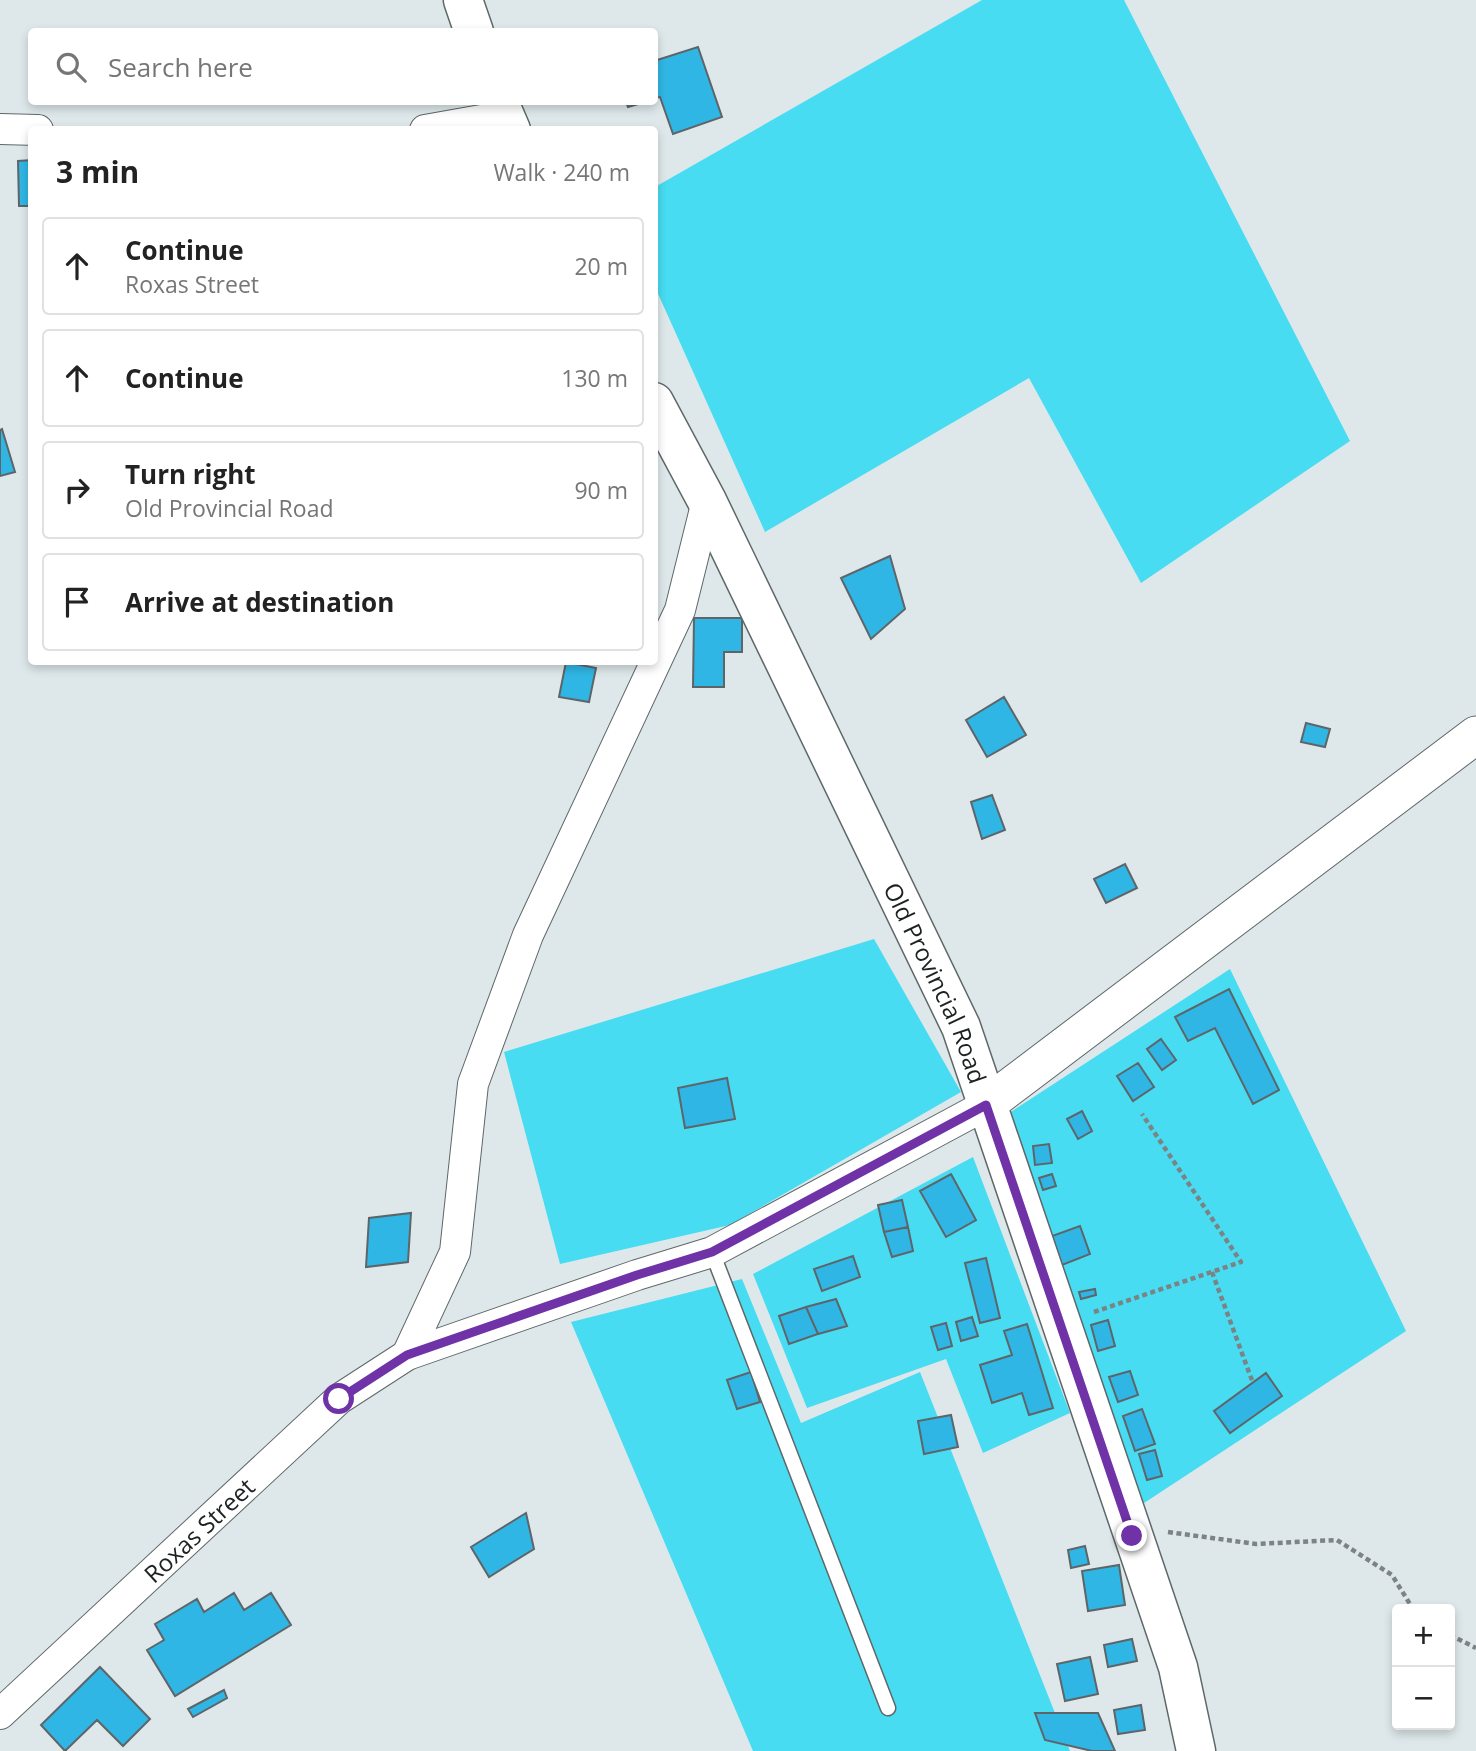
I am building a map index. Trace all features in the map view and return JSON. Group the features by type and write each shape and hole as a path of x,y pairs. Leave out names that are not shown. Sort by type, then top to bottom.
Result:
{"main road":[{"path":"463,0 473,28"},
{"name":"Old Provincial Road","path":"658,409 707,501 961,1027 1178,1667 1196,1751"}],"street":[{"path":"448,126 505,116"},
{"path":"0,129 28,130"},
{"path":"658,657 680,610 707,501"},
{"path":"396,1362 455,1252 473,1084 528,935 654,665"},
{"path":"986,1105 1476,735"},
{"name":"Roxas Street","path":"0,1714 339,1399 396,1362 637,1275 712,1252 986,1105"}],"lane":[{"path":"712,1252 887,1708"}],"path":[{"path":"1060,1324 1241,1262 1142,1114"},
{"path":"1212,1272 1253,1383"},
{"path":"1132,1536 1174,1532 1256,1544 1337,1540 1392,1575 1410,1604"},
{"path":"1455,1638 1476,1648"}],"shaded area":[{"path":"982,0 1124,0 1350,441 1141,583 1029,378 765,532 658,294 658,185"},
{"path":"874,939 961,1092 730,1225 560,1264 504,1052"},
{"path":"1230,969 1406,1331 1138,1507 1006,1115"},
{"path":"973,1157 1070,1413 983,1453 946,1359 807,1408 753,1274"},
{"path":"742,1279 801,1423 920,1372 1070,1751 753,1751 571,1322"}],"building":[{"path":"698,47 722,117 673,134 658,97 658,60"},
{"path":"28,160 28,206 19,206 18,161"},
{"path":"2,429 15,472 0,476 0,430"},
{"path":"890,556 905,609 871,639 841,578"},
{"path":"694,618 742,618 742,652 724,652 724,687 693,687"},
{"path":"565,665 596,668 589,702 559,697"},
{"path":"1004,697 1026,735 987,757 966,720"},
{"path":"1306,723 1330,729 1325,747 1301,742"},
{"path":"992,795 1005,830 982,839 971,802"},
{"path":"1125,864 1137,888 1106,903 1094,879"},
{"path":"1229,989 1279,1090 1253,1104 1215,1028 1188,1041 1175,1017"},
{"path":"1161,1039 1176,1060 1162,1070 1147,1049"},
{"path":"1138,1063 1154,1087 1133,1101 1117,1076"},
{"path":"727,1078 735,1119 685,1128 678,1088"},
{"path":"1082,1111 1092,1131 1078,1139 1067,1119"},
{"path":"1049,1144 1052,1163 1035,1165 1033,1146"},
{"path":"951,1174 976,1220 946,1237 920,1191"},
{"path":"1052,1174 1056,1186 1043,1190 1039,1178"},
{"path":"902,1200 908,1227 884,1232 878,1205"},
{"path":"411,1213 408,1262 366,1267 369,1218"},
{"path":"1080,1226 1090,1254 1062,1265 1052,1236"},
{"path":"908,1227 913,1251 892,1257 884,1232"},
{"path":"853,1256 860,1277 822,1291 814,1269"},
{"path":"986,1258 1000,1318 980,1323 965,1263"},
{"path":"1095,1289 1096,1295 1081,1299 1079,1292"},
{"path":"836,1299 847,1326 818,1334 806,1307"},
{"path":"806,1307 818,1334 789,1344 779,1316"},
{"path":"972,1317 978,1336 961,1341 956,1322"},
{"path":"1108,1320 1115,1346 1098,1351 1091,1325"},
{"path":"946,1323 952,1346 938,1350 931,1327"},
{"path":"1027,1324 1053,1408 1029,1415 1022,1393 992,1403 980,1365 1012,1355 1004,1331"},
{"path":"1130,1371 1138,1395 1118,1402 1109,1377"},
{"path":"751,1372 760,1402 737,1409 727,1380"},
{"path":"1266,1373 1282,1396 1230,1433 1214,1411"},
{"path":"1142,1409 1155,1444 1135,1451 1123,1416"},
{"path":"951,1415 958,1447 924,1454 918,1421"},
{"path":"1155,1450 1162,1476 1147,1480 1139,1454"},
{"path":"526,1513 534,1549 489,1577 471,1547"},
{"path":"1085,1546 1089,1564 1071,1568 1068,1550"},
{"path":"1119,1565 1125,1605 1088,1611 1082,1571"},
{"path":"234,1593 244,1610 271,1593 291,1625 175,1696 147,1650 164,1640 155,1624 197,1599 204,1612"},
{"path":"1132,1639 1137,1661 1108,1667 1104,1645"},
{"path":"1090,1657 1098,1694 1065,1701 1057,1664"},
{"path":"100,1667 150,1719 123,1746 97,1720 65,1751 41,1725"},
{"path":"224,1690 227,1698 193,1717 188,1709"},
{"path":"1141,1705 1145,1730 1118,1734 1114,1710"},
{"path":"1035,1713 1098,1713 1115,1751 1092,1751 1045,1740"}],"route":[{"path":"339,1399 407,1355 637,1275 712,1252 986,1105 1132,1536"}]}
